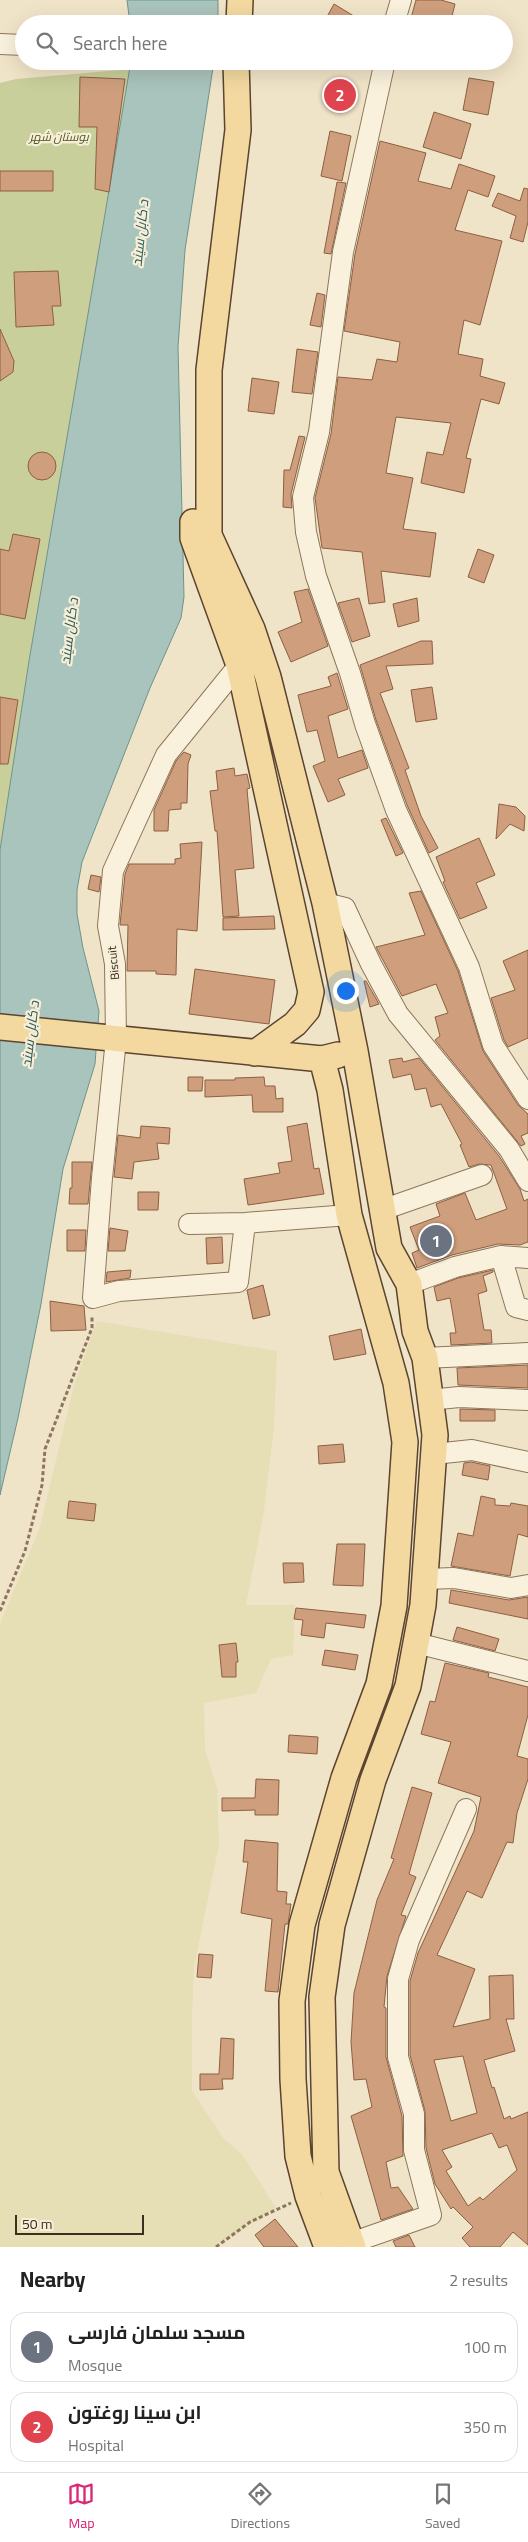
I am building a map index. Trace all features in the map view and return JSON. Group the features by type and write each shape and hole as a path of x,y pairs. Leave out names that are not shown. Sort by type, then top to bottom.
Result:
{"main road":[{"path":"239,15 240,0"},
{"path":"235,70 224,128 195,369 193,538 239,665 311,992 308,1010 295,1024 255,1053"},
{"path":"236,70 238,130 209,370 209,535 252,630 268,677 325,903 355,1050 389,1248 409,1284 415,1332 425,1358 435,1435 425,1579 408,1686 373,1780 332,1925 322,1997 326,2172 352,2245"},
{"path":"0,1028 322,1059 355,1050"},
{"path":"322,1059 330,1090 341,1152 348,1215 396,1383 405,1442 394,1606 379,1684 344,1778 302,1925 292,2001 293,2079 298,2156 308,2196 327,2247"}],"street":[{"path":"397,15 401,0"},
{"path":"0,44 15,45"},
{"path":"383,70 343,252 319,432 303,497 306,532 316,576 365,724 396,810 469,967 493,1045 525,1087"},
{"name":"Biscuit","path":"93,1298 115,964 108,926 113,871 166,755 239,665"},
{"path":"325,903 345,908 371,964 398,1014 509,1150 528,1181"},
{"path":"382,1210 482,1176"},
{"path":"189,1224 245,1223 348,1215"},
{"path":"93,1298 119,1291 238,1282 245,1223"},
{"path":"409,1284 455,1267 501,1256 528,1258"},
{"path":"501,1256 516,1307 528,1310"},
{"path":"425,1358 528,1353"},
{"path":"430,1400 459,1397 528,1400"},
{"path":"434,1454 472,1450 528,1462"},
{"path":"425,1579 454,1578 511,1588 528,1585"},
{"path":"416,1643 528,1671"},
{"path":"352,2245 432,2216 414,2150 414,2114 398,2057 398,1979 409,1940 466,1809"}],"path":[{"path":"0,1610 25,1551 42,1485 45,1449 92,1328 93,1298"},
{"path":"216,2247 250,2222 276,2208"}],"shaded area":[{"path":"97,1321 277,1351 274,1426 264,1511 246,1605 295,1605 293,1655 271,1659 256,1693 204,1703 205,1749 217,1788 219,1845 194,1967 192,2017 192,2091 224,2139 242,2154 276,2208 216,2247 0,2247 0,1624 40,1527 74,1385"}],"green space":[{"name":"بوستان شهر","path":"131,70 29,661 0,850 0,83 16,79"}],"water":[{"path":"127,0 218,0 218,15 129,15"},
{"name":"د کابل سيند","path":"129,70 213,70 185,250 178,347 184,597 181,618 150,688 82,862 77,890 77,914 83,948 99,1011 95,1064 63,1169 41,1304 0,1495 0,850 29,661"}],"building":[{"path":"416,0 441,0 455,4 452,15 412,15"},
{"path":"334,4 352,15 328,15"},
{"path":"80,77 125,79 109,192 95,189 97,127 79,127"},
{"path":"469,78 494,82 488,115 463,110"},
{"path":"434,112 471,124 461,159 423,147"},
{"path":"330,131 351,136 342,181 321,176"},
{"path":"380,141 426,153 418,181 451,189 459,164 495,176 488,197 468,190 455,230 502,241 480,325 464,320 458,354 483,359 480,376 505,383 499,404 481,399 466,458 471,459 464,493 421,483 427,452 443,455 451,423 396,417 386,473 413,478 403,529 436,533 430,577 381,571 385,602 369,604 362,552 322,548 315,498 331,434 338,377 372,380 377,359 397,362 400,342 344,331 355,254"},
{"path":"0,171 53,171 53,191 0,191"},
{"path":"337,182 346,183 331,254 324,253"},
{"path":"524,188 528,189 528,222 523,242 510,238 516,216 492,206 498,193 520,201"},
{"path":"58,271 61,306 52,306 54,325 16,327 14,272"},
{"path":"317,293 325,295 321,327 310,325"},
{"path":"0,329 14,361 13,372 0,381"},
{"path":"297,349 318,352 312,394 292,392"},
{"path":"252,378 279,382 274,414 248,411"},
{"path":"299,436 305,437 291,494 292,508 283,507 284,470 290,470"},
{"path":"42,452 52,456 56,466 52,476 42,480 32,476 28,466 32,456"},
{"path":"13,534 40,539 25,619 0,614 0,549 9,551"},
{"path":"478,549 494,555 484,583 468,577"},
{"path":"308,589 328,646 291,662 278,632 302,622 294,592"},
{"path":"359,598 370,636 352,642 338,603"},
{"path":"417,598 419,621 398,627 393,604"},
{"path":"421,641 432,641 433,664 386,666 393,689 380,693 409,768 405,770 421,816 438,848 429,853 407,805 376,720 360,665"},
{"path":"337,673 348,709 328,716 338,758 362,750 368,768 338,779 345,795 328,802 313,766 325,761 317,730 307,732 298,695 331,686 328,677"},
{"path":"432,687 437,719 416,722 411,690"},
{"path":"0,697 18,700 8,764 0,764"},
{"path":"184,752 191,755 188,764 187,803 181,803 181,809 169,810 168,831 154,831 154,810 176,761"},
{"path":"234,768 235,776 247,774 250,788 247,789 254,868 235,870 239,916 223,917 217,831 215,831 210,791 218,790 216,771"},
{"path":"499,804 516,807 525,816 524,831 510,824 496,839"},
{"path":"386,818 403,853 396,856 381,820"},
{"path":"479,838 495,875 476,883 487,908 460,919 443,882 445,881 436,857"},
{"path":"202,842 197,931 177,929 176,975 156,974 156,971 127,971 128,925 120,925 125,874 129,864 175,864 175,859 181,858 180,844"},
{"path":"91,875 101,877 99,892 88,889"},
{"path":"421,891 458,971 483,1051 518,1105 528,1114 528,1133 521,1136 525,1144 521,1146 435,1040 440,1036 435,1017 448,1013 436,984 402,996 376,947 425,935 409,893"},
{"path":"274,916 275,929 223,930 223,918"},
{"path":"528,950 528,1038 508,1047 491,998 515,990 503,961"},
{"path":"195,969 275,980 269,1024 189,1014"},
{"path":"364,981 366,981 379,1004 370,1007"},
{"path":"402,1058 403,1062 419,1058 499,1156 520,1189 524,1201 528,1199 528,1242 520,1245 498,1244 452,1255 417,1268 412,1253 419,1250 410,1227 440,1216 436,1204 465,1193 476,1220 507,1209 491,1165 479,1164 469,1167 460,1145 462,1144 441,1104 431,1107 426,1088 415,1090 411,1074 393,1078 389,1060"},
{"path":"188,1077 203,1077 202,1091 188,1091"},
{"path":"264,1077 265,1086 275,1086 276,1099 283,1098 283,1112 253,1112 252,1095 205,1097 205,1080 235,1080 235,1078"},
{"path":"307,1123 314,1169 319,1168 324,1194 248,1205 244,1179 280,1173 278,1163 292,1161 287,1127"},
{"path":"141,1126 170,1128 169,1144 157,1143 159,1159 134,1162 132,1179 114,1177 118,1135 140,1138"},
{"path":"72,1162 92,1162 88,1204 69,1204 70,1188 72,1188"},
{"path":"138,1192 159,1192 158,1210 138,1210"},
{"path":"110,1228 128,1231 125,1251 108,1251"},
{"path":"67,1230 86,1230 85,1251 67,1251"},
{"path":"222,1237 223,1263 207,1264 206,1238"},
{"path":"131,1270 130,1278 106,1282 107,1272"},
{"path":"493,1270 493,1272 483,1276 487,1291 478,1294 484,1330 491,1330 492,1343 451,1345 450,1333 456,1333 450,1298 437,1301 434,1287 458,1278"},
{"path":"263,1285 270,1315 253,1319 247,1290"},
{"path":"50,1301 84,1306 86,1330 51,1331"},
{"path":"361,1329 366,1354 334,1360 329,1336"},
{"path":"528,1365 528,1388 458,1385 457,1368"},
{"path":"460,1409 495,1410 495,1421 460,1421"},
{"path":"343,1444 345,1462 319,1464 318,1446"},
{"path":"471,1462 490,1466 488,1480 462,1475 464,1463"},
{"path":"481,1496 495,1499 495,1505 510,1506 511,1503 528,1506 528,1537 518,1534 510,1576 451,1566 458,1533 473,1536"},
{"path":"69,1501 96,1504 94,1521 67,1518"},
{"path":"337,1544 365,1544 363,1586 333,1585"},
{"path":"283,1563 303,1563 304,1582 284,1583"},
{"path":"451,1590 509,1600 528,1597 528,1619 449,1603"},
{"path":"296,1608 366,1615 364,1628 326,1623 324,1638 301,1635 303,1620 294,1619"},
{"path":"457,1627 499,1639 495,1651 453,1640"},
{"path":"236,1643 238,1662 236,1662 236,1677 222,1677 219,1645"},
{"path":"325,1650 358,1655 355,1670 322,1665"},
{"path":"445,1663 489,1673 488,1677 528,1687 528,1715 517,1756 528,1759 528,1779 517,1813 513,1843 507,1842 482,1898 467,1891 437,1955 475,1969 453,2027 490,2019 489,1976 513,1975 514,2019 506,2019 515,2051 484,2060 504,2119 510,2116 511,2119 528,2112 528,2245 513,2232 500,2247 470,2247 462,2238 473,2227 453,2207 451,2209 435,2184 426,2148 425,2111 410,2055 410,1981 418,1953 474,1831 481,1797 438,1783 451,1742 421,1734 430,1701 435,1702","holes":["463,2056 477,2113 451,2121 434,2060","492,2133 499,2148 507,2145 517,2170 483,2200 480,2197 468,2206 446,2171 452,2167 442,2150"]},
{"path":"289,1735 318,1737 317,1754 288,1752"},
{"path":"256,1779 279,1780 278,1815 255,1815 255,1810 222,1811 222,1798 255,1798"},
{"path":"412,1787 432,1793 409,1874 416,1877 401,1915 406,1916 387,1976 384,2007 386,2008 386,2057 402,2116 403,2156 386,2162 391,2188 398,2187 413,2209 381,2220 351,2116 372,2107 366,2079 354,2080 351,2042 354,1993 377,1900 394,1859 391,1858"},
{"path":"245,1840 278,1843 277,1891 287,1892 286,1904 291,1904 288,1924 285,1924 278,1992 265,1991 272,1919 241,1913 248,1862 243,1862"},
{"path":"199,1954 213,1955 211,1978 197,1977"},
{"path":"221,2038 234,2039 233,2079 222,2079 223,2089 200,2090 200,2074 219,2074"},
{"path":"275,2219 298,2247 264,2247 255,2235"},
{"path":"409,2235 415,2247 396,2247 393,2241"}],"place":[{"name":"ابن سینا روغتون","path":"340,95"},
{"name":"مسجد سلمان فارسی","path":"436,1241"}]}
